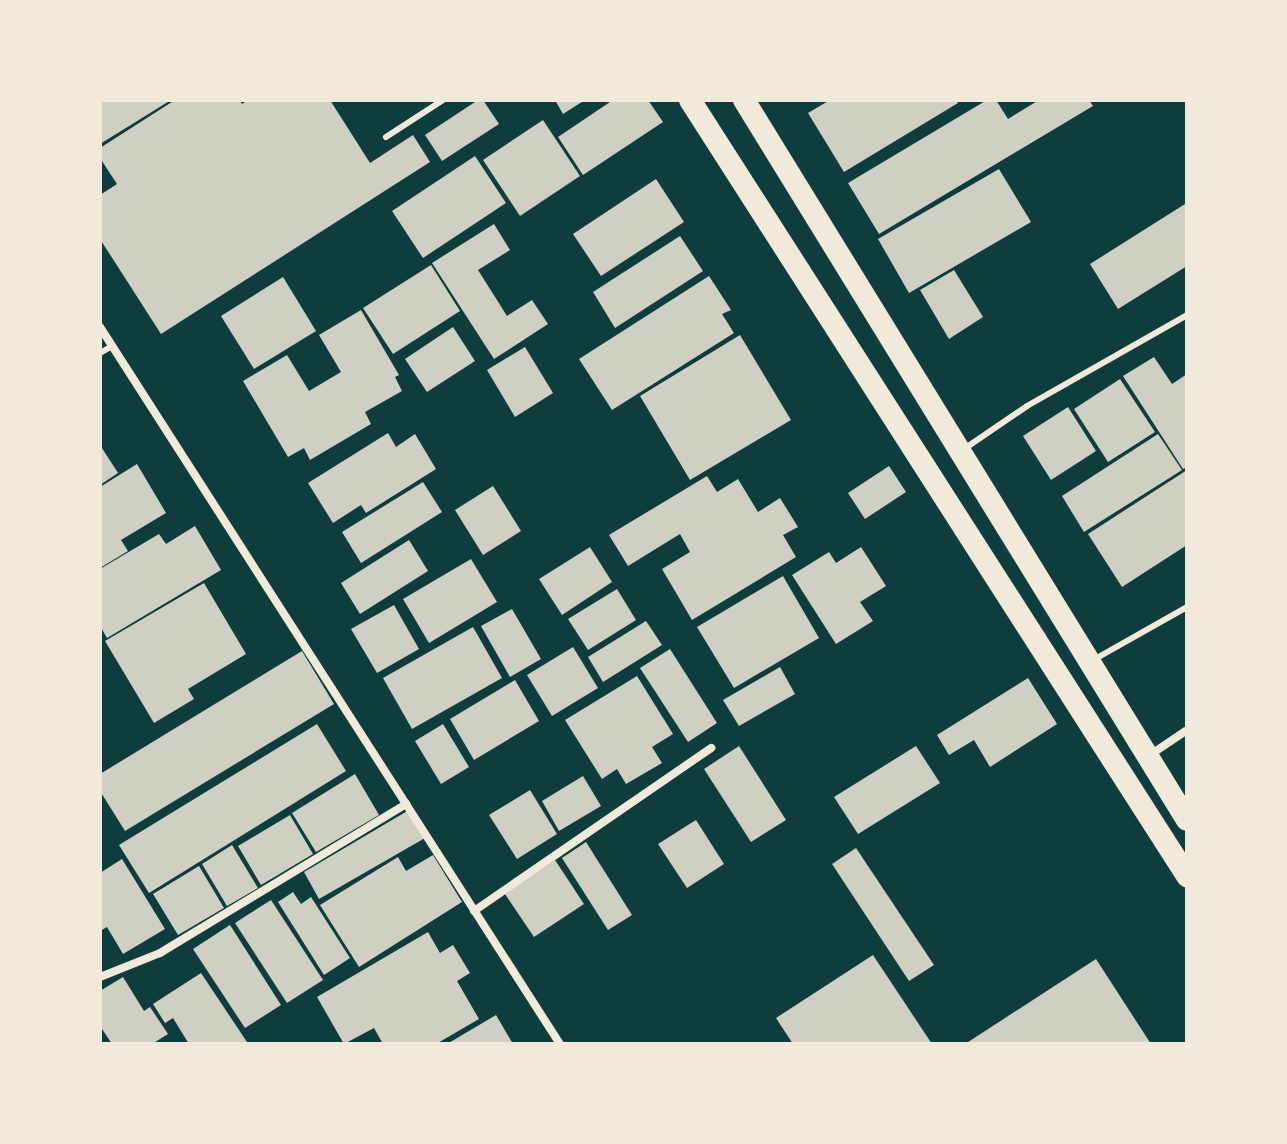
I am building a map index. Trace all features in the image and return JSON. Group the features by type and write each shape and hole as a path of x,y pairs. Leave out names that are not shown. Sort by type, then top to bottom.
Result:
{"highway":[{"path":"690,100 1187,876"},
{"path":"744,100 1146,758 1187,820"}],"street":[{"path":"100,327 560,1044"},
{"path":"1146,758 1187,730"},
{"path":"474,911 711,748"},
{"path":"100,977 160,953 406,804"}],"lane":[{"path":"386,137 443,100"},
{"path":"959,452 1027,406 1187,315"},
{"path":"100,353 112,346"},
{"path":"1088,663 1187,607"}],"building":[{"path":"100,100 171,100 100,144"},
{"path":"175,100 240,100 242,104 248,100 330,100 370,163 413,135 430,162 161,334 100,239 100,195 117,184 100,158 100,148"},
{"path":"478,100 483,100 499,124 442,161 425,135"},
{"path":"555,100 585,100 563,114"},
{"path":"613,100 648,100 663,122 583,175 558,137"},
{"path":"830,100 956,100 958,103 844,172 808,113"},
{"path":"987,100 996,100 1008,119 1039,100 1089,100 1093,106 879,234 848,183"},
{"path":"543,120 580,176 520,216 483,160"},
{"path":"475,156 506,203 423,258 392,211"},
{"path":"999,169 1031,222 909,293 878,239"},
{"path":"656,179 684,222 601,276 573,234"},
{"path":"1185,204 1187,266 1118,309 1090,264"},
{"path":"494,224 510,250 478,270 507,316 532,300 548,324 494,359 432,263"},
{"path":"680,236 703,271 615,328 593,292"},
{"path":"431,265 460,311 393,354 363,308"},
{"path":"954,270 983,317 949,339 920,290"},
{"path":"709,276 731,310 722,314 734,333 612,410 579,359"},
{"path":"283,277 316,331 254,369 221,316"},
{"path":"361,310 399,375 395,377 402,391 365,412 371,424 310,460 304,448 288,457 243,381 287,355 309,391 341,372 319,335"},
{"path":"453,327 475,361 427,392 405,359"},
{"path":"740,335 791,420 690,480 640,396"},
{"path":"525,347 553,393 515,417 487,370"},
{"path":"1154,357 1172,384 1187,374 1187,467 1183,469 1123,376"},
{"path":"1120,379 1155,432 1108,462 1074,409"},
{"path":"1068,407 1096,451 1051,480 1023,436"},
{"path":"388,433 396,447 415,434 436,469 366,513 361,505 333,523 308,483"},
{"path":"1158,434 1182,470 1084,532 1062,496"},
{"path":"100,445 118,473 100,485"},
{"path":"137,464 166,513 121,540 128,551 100,568 100,487"},
{"path":"889,466 906,492 865,519 848,493"},
{"path":"1187,470 1187,545 1122,587 1088,534"},
{"path":"707,476 717,492 738,479 758,512 780,498 798,527 783,535 796,557 692,620 662,569 690,552 680,534 628,566 609,535"},
{"path":"423,482 442,512 361,563 342,532"},
{"path":"493,486 521,531 483,555 455,510"},
{"path":"195,526 221,570 107,638 100,626 100,569 159,534 166,544"},
{"path":"409,540 428,571 360,614 341,583"},
{"path":"590,547 612,582 562,615 539,579"},
{"path":"861,547 886,586 860,602 873,621 836,644 792,575 829,552 836,563"},
{"path":"471,559 497,602 429,643 403,599"},
{"path":"783,576 819,638 734,688 697,627"},
{"path":"204,583 246,654 188,689 194,699 154,723 105,641"},
{"path":"617,589 636,620 588,650 568,619"},
{"path":"394,605 419,649 377,673 351,629"},
{"path":"512,609 541,659 510,677 481,626"},
{"path":"646,621 662,645 603,682 588,657"},
{"path":"473,627 502,678 412,729 383,678"},
{"path":"573,647 598,688 552,716 527,675"},
{"path":"670,649 717,723 688,742 640,668"},
{"path":"302,651 334,704 125,831 100,791 100,774"},
{"path":"780,667 795,694 739,726 723,700"},
{"path":"637,676 673,734 652,747 662,763 626,784 617,769 602,779 565,720"},
{"path":"1028,678 1057,724 990,767 974,740 949,755 937,735"},
{"path":"515,680 539,721 474,760 450,719"},
{"path":"317,724 346,771 149,893 119,845"},
{"path":"443,724 469,767 441,784 415,741"},
{"path":"739,746 786,820 751,842 704,769"},
{"path":"916,746 940,783 858,834 834,797"},
{"path":"355,774 379,815 316,852 292,813"},
{"path":"583,776 601,806 559,831 542,801"},
{"path":"530,790 557,834 517,859 489,815"},
{"path":"409,810 425,838 319,899 304,872"},
{"path":"290,815 313,854 261,885 238,846"},
{"path":"696,820 724,864 687,888 658,844"},
{"path":"586,842 632,915 608,930 562,858"},
{"path":"232,845 258,888 227,906 202,864"},
{"path":"856,848 934,965 909,981 832,864"},
{"path":"433,855 462,902 359,967 320,905 398,857 406,871"},
{"path":"122,859 165,929 123,954 107,927 100,931 100,873"},
{"path":"555,860 584,904 534,937 505,894"},
{"path":"199,866 224,908 178,935 153,894"},
{"path":"293,892 301,904 311,897 350,958 324,975 278,902"},
{"path":"271,900 323,980 287,1003 235,923"},
{"path":"230,925 281,1005 245,1028 193,949"},
{"path":"428,932 440,953 453,945 470,973 457,981 479,1019 436,1044 383,1044 374,1028 344,1044 317,997"},
{"path":"873,955 932,1044 793,1044 776,1018"},
{"path":"1096,959 1151,1044 965,1044"},
{"path":"201,973 247,1042 244,1044 189,1044 173,1018 165,1023 153,1004"},
{"path":"123,977 144,1011 150,1007 168,1034 152,1044 112,1044 100,1026 100,991"},
{"path":"496,1015 513,1044 447,1044"}]}
